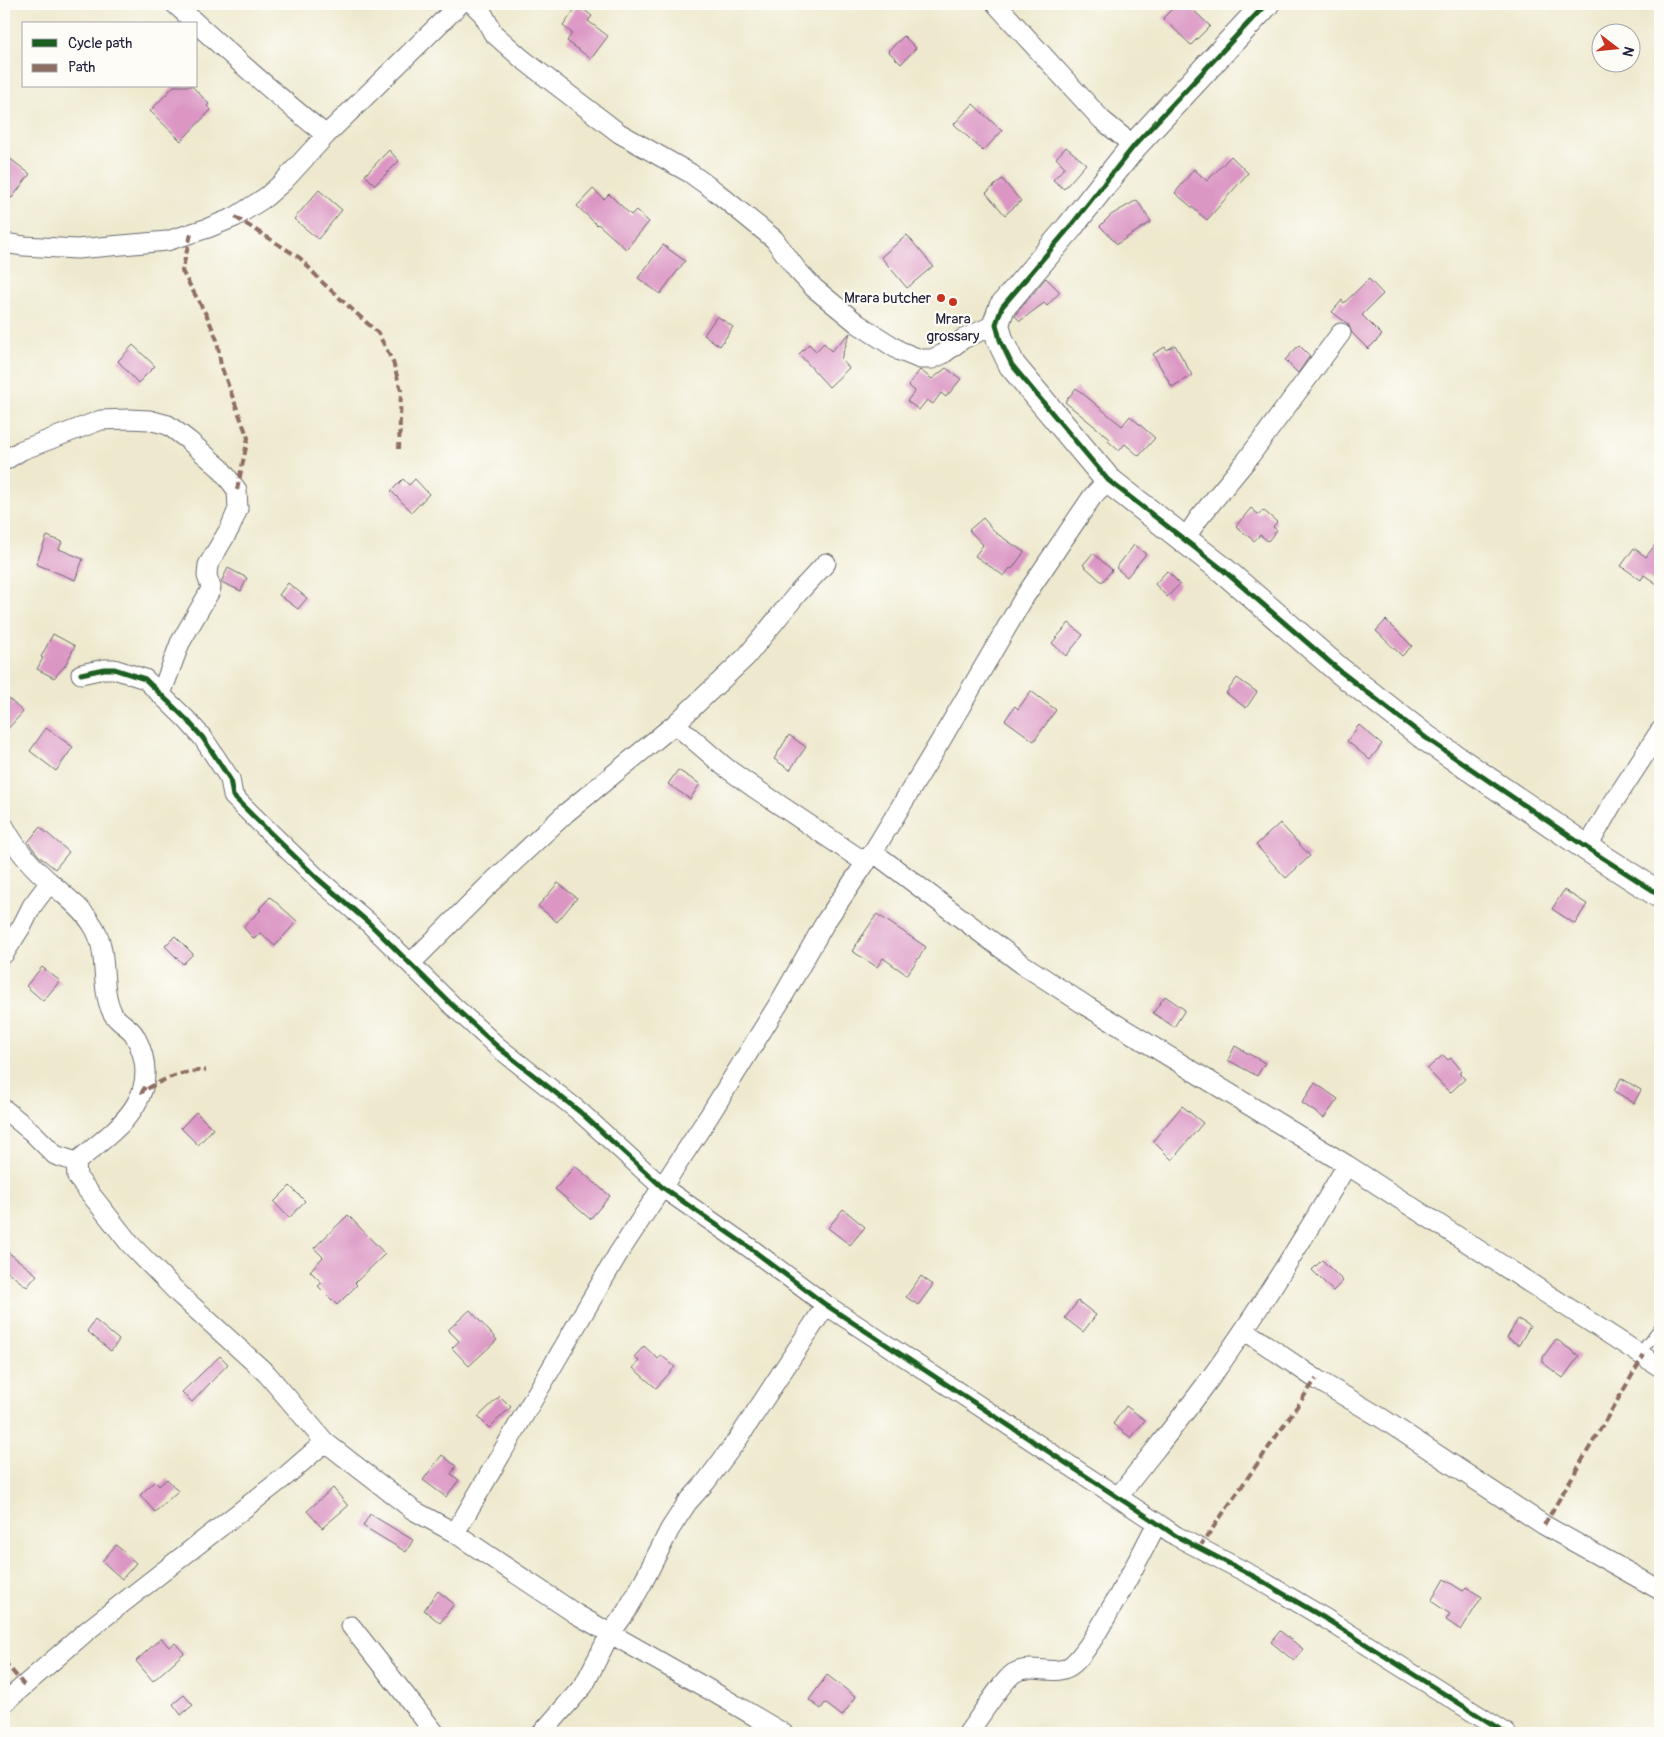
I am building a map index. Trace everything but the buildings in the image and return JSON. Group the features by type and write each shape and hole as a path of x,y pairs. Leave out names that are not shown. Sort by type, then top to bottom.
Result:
{"street":[{"path":"175,4 195,22"},
{"path":"4,243 77,249 167,241 235,217 266,197 284,182 326,135 460,4"},
{"path":"473,4 483,14 493,33 522,58 619,132 690,173 715,190 774,239 797,270 814,288 858,324 900,351 920,360 932,359 944,354 963,338 996,324"},
{"path":"996,4 1102,120 1134,146"},
{"path":"1266,4 1134,146 1069,228 1002,307 996,324 1000,340 1012,365 1108,480 1243,586 1340,671 1426,738 1587,848 1660,895"},
{"path":"198,25 270,90 326,135"},
{"path":"1184,540 1341,333"},
{"path":"4,461 22,450 101,420 149,420 168,425 220,468 230,480 236,490 238,509 230,528 209,562 207,576 211,587 210,591 180,643 161,694"},
{"path":"455,1533 618,1254 714,1108 781,1000 826,921 869,857 1031,588 1092,497 1108,480"},
{"path":"411,964 488,886 566,813 675,724 746,657 798,593 826,564"},
{"path":"82,674 104,669 114,669 145,679 187,720 214,753 230,779 233,796 311,872 369,923 499,1048 560,1095 662,1187 750,1248 826,1305 1157,1524 1176,1536 1255,1577 1326,1619 1506,1733"},
{"path":"675,724 725,767 753,787 869,857 1046,980 1347,1165 1660,1367"},
{"path":"1587,848 1611,806 1660,731"},
{"path":"4,826 20,853 76,905 93,925 101,947 111,1010 118,1021 127,1026 136,1038 143,1059 146,1080 142,1094 127,1117 106,1138 76,1162"},
{"path":"4,954 32,906 50,882"},
{"path":"4,1109 33,1133 55,1155 76,1162"},
{"path":"76,1162 77,1177 130,1244 179,1294 267,1374 325,1442 413,1510 455,1533 576,1614 715,1692 783,1733"},
{"path":"1118,1497 1208,1382 1244,1330 1347,1165"},
{"path":"542,1733 584,1685 610,1634 642,1586 670,1529 686,1503 738,1439 826,1305"},
{"path":"1244,1330 1316,1379 1383,1419 1544,1525 1660,1590"},
{"path":"4,1703 88,1630 280,1480 325,1442"},
{"path":"968,1733 1014,1673 1033,1668 1049,1671 1065,1669 1074,1663 1095,1635 1115,1602 1157,1524"},
{"path":"351,1626 435,1733"}],"lane":[{"path":"1640,1353 1660,1326"}],"marked path":[{"path":"235,217 300,258 323,283 378,333 393,362 401,390 399,449"},
{"path":"191,234 182,271 208,318 217,340 221,366 248,438 237,490"},
{"path":"145,1087 142,1092 172,1076 206,1070"},
{"path":"1544,1525 1644,1355"},
{"path":"1199,1548 1316,1379"},
{"path":"4,1661 24,1685"}],"cycle path":[{"path":"1266,4 1134,146 1069,228 1002,307 996,324 1000,340 1012,365 1108,480 1222,569 1340,671 1426,738 1587,848 1660,895"},
{"path":"81,674 114,669 145,679 203,738 230,779 233,796 254,817 318,879 369,923 452,1005 499,1048 580,1112 662,1187 750,1248 826,1305 1176,1536 1255,1577 1326,1619 1506,1733"}],"place":[{"name":"Mrara butcher","path":"941,298"},
{"name":"Mrara grossary","path":"953,302"}]}
